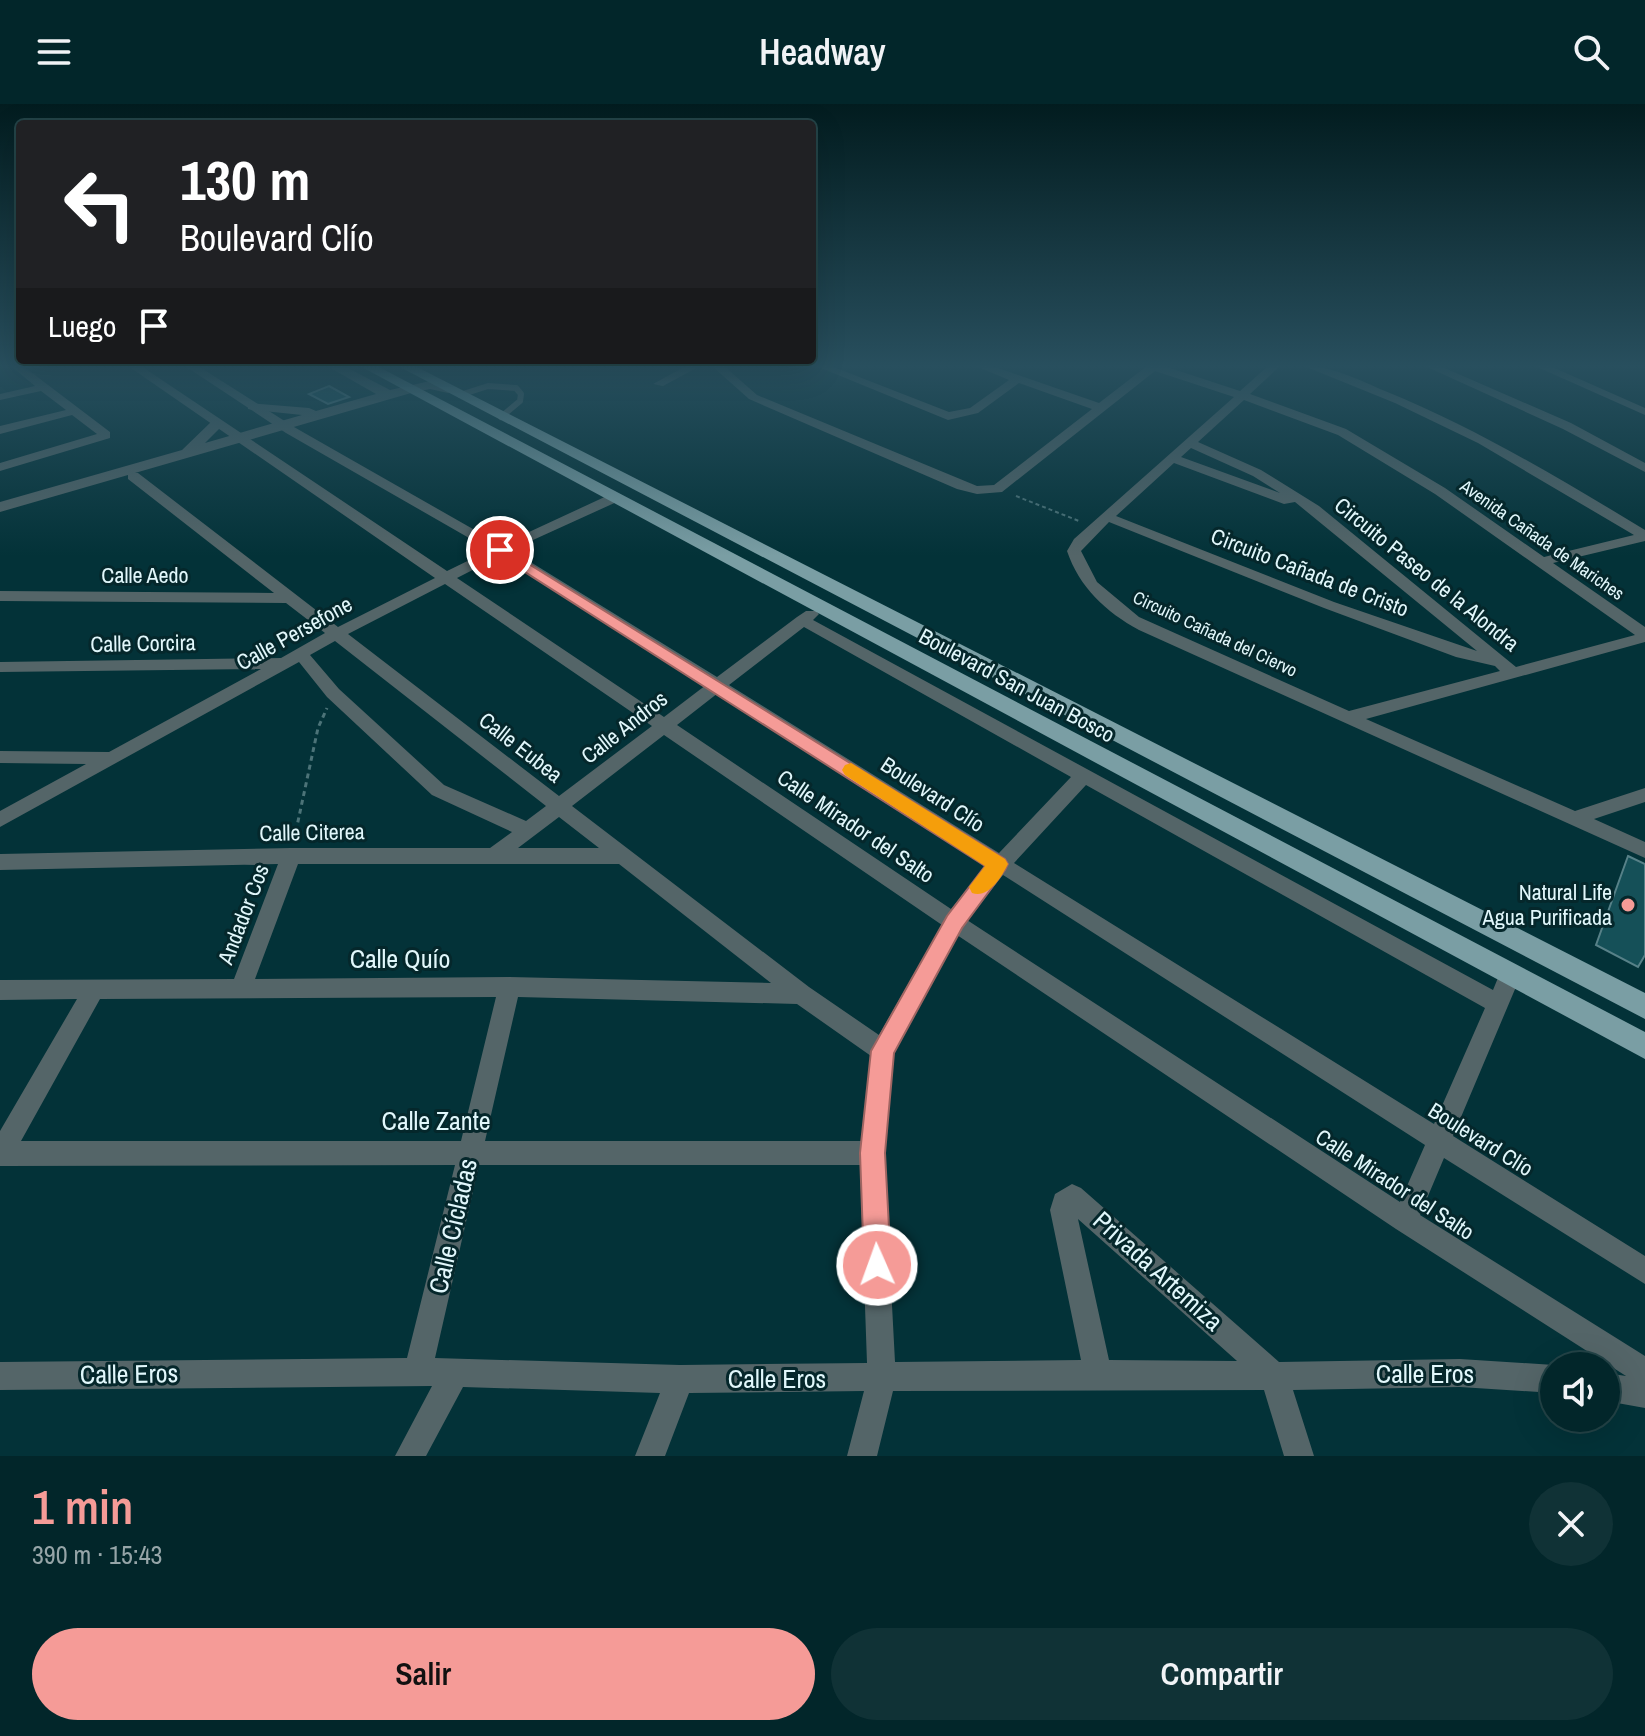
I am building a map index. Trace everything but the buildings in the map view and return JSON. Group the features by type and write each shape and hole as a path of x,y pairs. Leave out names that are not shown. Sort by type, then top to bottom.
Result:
{"main road":[{"name":"Boulevard San Juan Bosco","path":"500,429 811,614 1645,1046"},
{"name":"Boulevard San Juan Bosco","path":"524,429 1645,1007"}],"street":[{"path":"0,467 103,438 105,433 99,429"},
{"path":"185,454 212,429"},
{"name":"Calle Mirador del Salto","path":"224,429 954,922 1405,1220 1645,1372"},
{"path":"0,514 283,429"},
{"name":"Boulevard Clío","path":"289,429 500,550 716,684 1645,1271"},
{"path":"828,429 977,490 997,489 1072,429"},
{"name":"Circuito Cañada del Ciervo","path":"1202,429 1079,542 1074,551 1076,560 1109,603 1124,617 1645,850"},
{"name":"Avenida Cañada de Mariches","path":"1334,429 1428,483 1645,635"},
{"path":"1464,429 1645,536"},
{"path":"1573,429 1645,468"},
{"path":"0,507 185,454 242,441"},
{"name":"Circuito Paseo de la Alondra","path":"1188,442 1257,473 1314,509 1513,673"},
{"name":"Circuito Paseo de la Alondra","path":"1171,458 1314,509"},
{"name":"Calle Eubea","path":"133,476 801,994 883,1051"},
{"name":"Calle Persefone","path":"0,820 336,634 500,550 616,497"},
{"name":"Circuito Cañada de Cristo","path":"1101,522 1462,653 1499,662"},
{"path":"1543,561 1645,536"},
{"name":"Calle Aedo","path":"0,596 290,598"},
{"path":"811,614 1084,775 1498,1004"},
{"name":"Calle Andros","path":"495,855 811,614"},
{"path":"1350,717 1645,635"},
{"path":"294,659 438,790 527,830"},
{"name":"Calle Corcira","path":"0,667 294,659"},
{"path":"0,757 113,758"},
{"path":"862,1456 882,1378 872,1153 883,1051 954,922 998,864 1084,775"},
{"path":"1576,818 1645,795"},
{"name":"Calle Citerea","path":"0,862 291,856 624,856"},
{"name":"Andador Cos","path":"241,988 291,856"},
{"path":"1405,1220 1510,975"},
{"name":"Calle Quío","path":"0,990 509,987 801,994"},
{"name":"Calle Cícladas","path":"418,1372 509,987"},
{"path":"0,1154 94,990"},
{"name":"Calle Zante","path":"0,1154 471,1151 872,1153"},
{"name":"Privada Artemiza","path":"1098,1374 1063,1210 1064,1203 1072,1197 1274,1376"},
{"name":"Calle Eros","path":"0,1376 418,1372 680,1379 1460,1373 1540,1378"},
{"path":"410,1456 455,1374"},
{"path":"1274,1376 1299,1456"},
{"path":"650,1456 680,1379"},
{"path":"1620,1390 1645,1394"}],"path":[{"path":"997,489 1101,522"},
{"path":"291,856 318,728 333,693"}],"slow traffic":[{"path":"851,770 998,864 979,887"}],"place":[{"name":"Natural Life Agua Purificada","path":"1628,905"}],"route":[{"path":"500,550 998,864 954,922 883,1051 872,1153 877,1265"}]}
